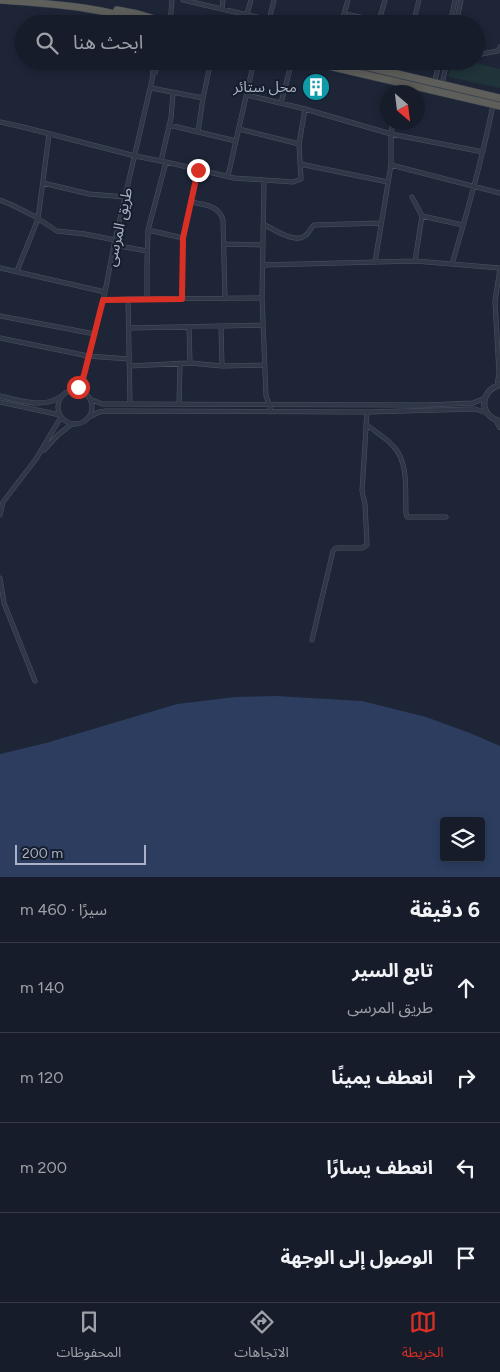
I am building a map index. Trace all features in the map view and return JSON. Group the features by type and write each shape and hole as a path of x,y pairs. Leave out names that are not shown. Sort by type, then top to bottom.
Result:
{"highway":[{"path":"0,0 92,9 118,15"},
{"path":"41,0 67,2 141,15"},
{"path":"344,70 496,106"},
{"path":"380,70 500,98"}],"street":[{"path":"170,15 172,0"},
{"path":"183,0 247,14 251,0"},
{"path":"222,8 224,0"},
{"path":"270,15 274,0"},
{"path":"348,0 344,14 349,15"},
{"path":"380,15 385,0"},
{"path":"415,15 419,0"},
{"path":"452,15 455,0"},
{"path":"458,15 461,0"},
{"path":"485,53 498,51 500,47"},
{"name":"طريق المرسى","path":"84,393 84,375 88,356 105,292 115,240 151,88 153,70"},
{"name":"طريق المرسى","path":"152,80 156,70"},
{"path":"198,132 209,70"},
{"path":"228,176 252,70"},
{"path":"281,103 290,70"},
{"path":"434,83 437,70"},
{"path":"442,84 445,70"},
{"path":"151,88 203,98"},
{"path":"147,299 148,230 164,162 173,93"},
{"path":"247,95 305,109 391,134 484,152"},
{"path":"452,264 496,106"},
{"path":"0,122 198,170 264,181 293,182 301,179 299,144 305,109"},
{"path":"169,126 236,141"},
{"path":"239,129 299,144"},
{"path":"375,262 391,165 392,130"},
{"path":"17,271 38,219 49,134"},
{"path":"300,164 388,182"},
{"path":"391,165 500,193"},
{"path":"182,299 183,238 198,170"},
{"path":"264,181 262,298 266,396 270,412"},
{"path":"43,183 89,194 125,197"},
{"path":"412,197 422,216 415,261"},
{"path":"0,200 57,231 115,240"},
{"path":"191,202 210,206 220,212 223,220 225,298"},
{"path":"422,216 463,225"},
{"path":"264,224 287,237 301,238 306,236 314,225 381,223"},
{"path":"148,230 183,238"},
{"path":"224,244 263,245"},
{"path":"114,245 147,250"},
{"path":"263,266 415,261 500,268 498,295 495,301 498,386 487,393 484,406 487,413 498,420 500,427"},
{"path":"0,268 105,292"},
{"path":"103,300 262,298"},
{"path":"128,299 130,404"},
{"path":"0,316 94,334"},
{"path":"221,326 222,366"},
{"path":"129,328 263,326"},
{"path":"189,327 190,363"},
{"path":"0,338 88,356 129,359"},
{"path":"130,366 180,363 222,366 265,365"},
{"path":"179,404 180,363"},
{"name":"طريق المرسى","path":"74,390 84,375"},
{"path":"0,396 36,403 53,401 66,392 78,390 90,399 102,404 427,405 467,404 485,398"},
{"path":"36,459 60,416 58,402 62,396"},
{"path":"89,417 92,405 90,399"},
{"path":"0,402 60,416 72,424 82,423 89,417 107,411 367,412 475,409 487,413"},
{"path":"312,640 333,551 336,548 362,548 367,545 365,504 362,491 367,412"},
{"path":"0,506 36,459 59,434 72,424"},
{"path":"366,424 395,447 404,468 406,513 408,516 446,517"},
{"path":"0,515 4,502"},
{"path":"0,578 4,604 35,681"}],"green space":[{"path":"485,65 500,69 500,88 448,77 450,70 485,70"}],"water":[{"path":"276,696 362,701 426,717 500,746 500,877 0,877 0,754 46,743 177,704 235,697"}],"place":[{"name":"محل ستائر","path":"316,87"}],"route":[{"path":"78,387 84,375 103,300 182,299 183,238 198,170"}]}
